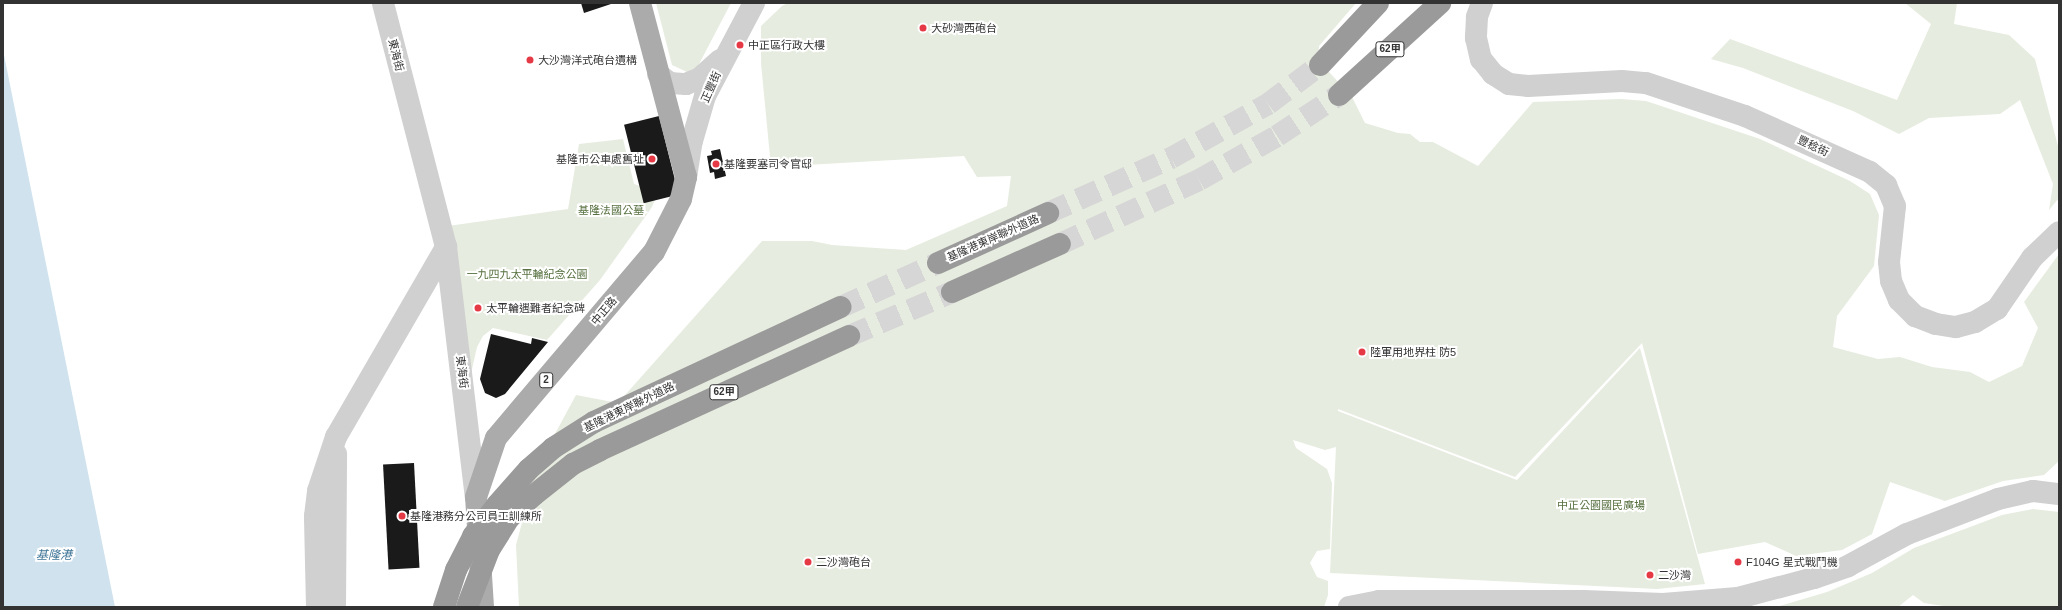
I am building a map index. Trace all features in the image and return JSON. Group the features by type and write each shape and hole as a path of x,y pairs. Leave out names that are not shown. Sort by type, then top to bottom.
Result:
{"highway":[{"path":"1320,65 1378,3"},
{"name":"62甲","path":"1339,95 1440,3"},
{"name":"基隆港東岸聯外道路","path":"938,263 1048,213"},
{"path":"952,292 1060,244"},
{"name":"基隆港東岸聯外道路","path":"444,607 456,570 474,536 497,504 529,469 553,448 594,422 841,307"},
{"name":"62甲","path":"467,607 488,550 508,519 534,495 573,464 600,450 849,336"}],"main road":[{"name":"中正路","path":"483,607 476,497 496,438 654,252 681,199 686,177 640,3"}],"street":[{"name":"東海街","path":"383,3 446,246 476,497"},
{"name":"正豐街","path":"686,177 692,141 705,96 754,3"},
{"name":"豐稔街","path":"1482,3 1477,17 1476,38 1481,59 1493,74 1509,84 1528,86 1622,81 1661,87 1746,116 1870,172 1886,185 1895,206 1889,262 1891,281 1899,300 1915,316 1936,324 1956,326 1975,322 1997,309 2032,258 2059,232"},
{"path":"658,74 670,83 686,84 700,78 726,55"},
{"path":"317,607 315,516 318,491 336,436 414,305 446,246"},
{"path":"414,305 431,296 447,301 454,308"},
{"path":"335,607 336,436"},
{"path":"1349,607 1379,601 1584,601 1663,604 1738,598 1842,568 1907,534 1998,499 2033,491 2059,494"}],"green space":[{"path":"656,3 731,3 698,66 687,72 672,65"},
{"name":"中正公園國民廣場","path":"788,3 1356,3 1319,46 1318,60 1352,97 1365,123 1398,133 1410,134 1420,142 1433,142 1478,166 1533,102 1621,99 1646,101 1760,139 1850,181 1870,194 1879,215 1874,266 1837,316 1833,347 1878,359 1900,357 1932,367 1970,372 1989,382 2022,366 2038,328 2024,302 2059,254 2059,461 2044,475 2003,481 1945,501 1890,482 1872,534 1842,550 1796,556 1765,542 1698,554 1642,343 1515,477 1338,409 1338,411 1517,480 1640,348 1705,584 1657,589 1330,573 1336,447 1325,450 1293,440 1296,448 1327,469 1332,483 1330,549 1317,551 1310,563 1317,577 1328,581 1328,595 1324,607 519,607 516,545 537,467 576,395 618,403 762,241 812,241 832,245 906,250 1007,206 1011,176 977,177 964,156 771,167 761,63 761,26 782,6"},
{"path":"1905,3 1957,3 1954,24 2009,35 2035,59 2059,150 2059,198 2049,210 2053,184 2020,100 2000,114 1929,118 1899,134 1853,111 1743,68 1711,59 1730,39 1897,100 1931,24"},
{"name":"一九四九太平輪紀念公園","path":"623,139 634,184 658,192 652,207 600,280 547,340 493,328 483,336 477,347 470,378 448,226 568,209 579,144"},
{"path":"2033,509 2059,512 2059,607 1950,607 1924,603 1913,595 1898,607 1776,607 1827,592 1872,573 1914,548 2002,515"}],"water":[{"name":"基隆港","path":"3,50 115,607 3,607"}],"building":[{"path":"581,3 614,3 584,13"},
{"name":"基隆市公車處舊址","path":"659,116 679,195 644,203 624,125"},
{"name":"基隆要塞司令官邸","path":"720,149 726,176 715,179 714,172 710,173 707,156 712,155 711,151"},
{"path":"491,334 531,344 532,338 548,342 505,394 496,398 485,393 480,379"},
{"name":"基隆港務分公司員工訓練所","path":"414,463 419,568 389,569 383,465"}],"tunnel":[{"path":"1048,213 1171,158 1268,104 1320,65"},
{"path":"1060,244 1199,180 1277,136 1339,95"},
{"path":"841,307 938,263"},
{"path":"849,336 952,292"}],"place":[{"name":"大砂灣西砲台","path":"923,28"},
{"name":"中正區行政大樓","path":"740,45"},
{"name":"大沙灣洋式砲台遺構","path":"530,60"},
{"name":"基隆市公車處舊址","path":"652,159"},
{"name":"基隆要塞司令官邸","path":"716,164"},
{"name":"太平輪遇難者紀念碑","path":"478,308"},
{"name":"陸軍用地界柱 防5","path":"1362,352"},
{"name":"基隆港務分公司員工訓練所","path":"402,516"},
{"name":"二沙灣砲台","path":"808,562"},
{"name":"F104G 星式戰鬥機","path":"1738,562"},
{"name":"二沙灣","path":"1650,575"}],"park label":[{"name":"基隆法國公墓","path":"611,210"}]}
